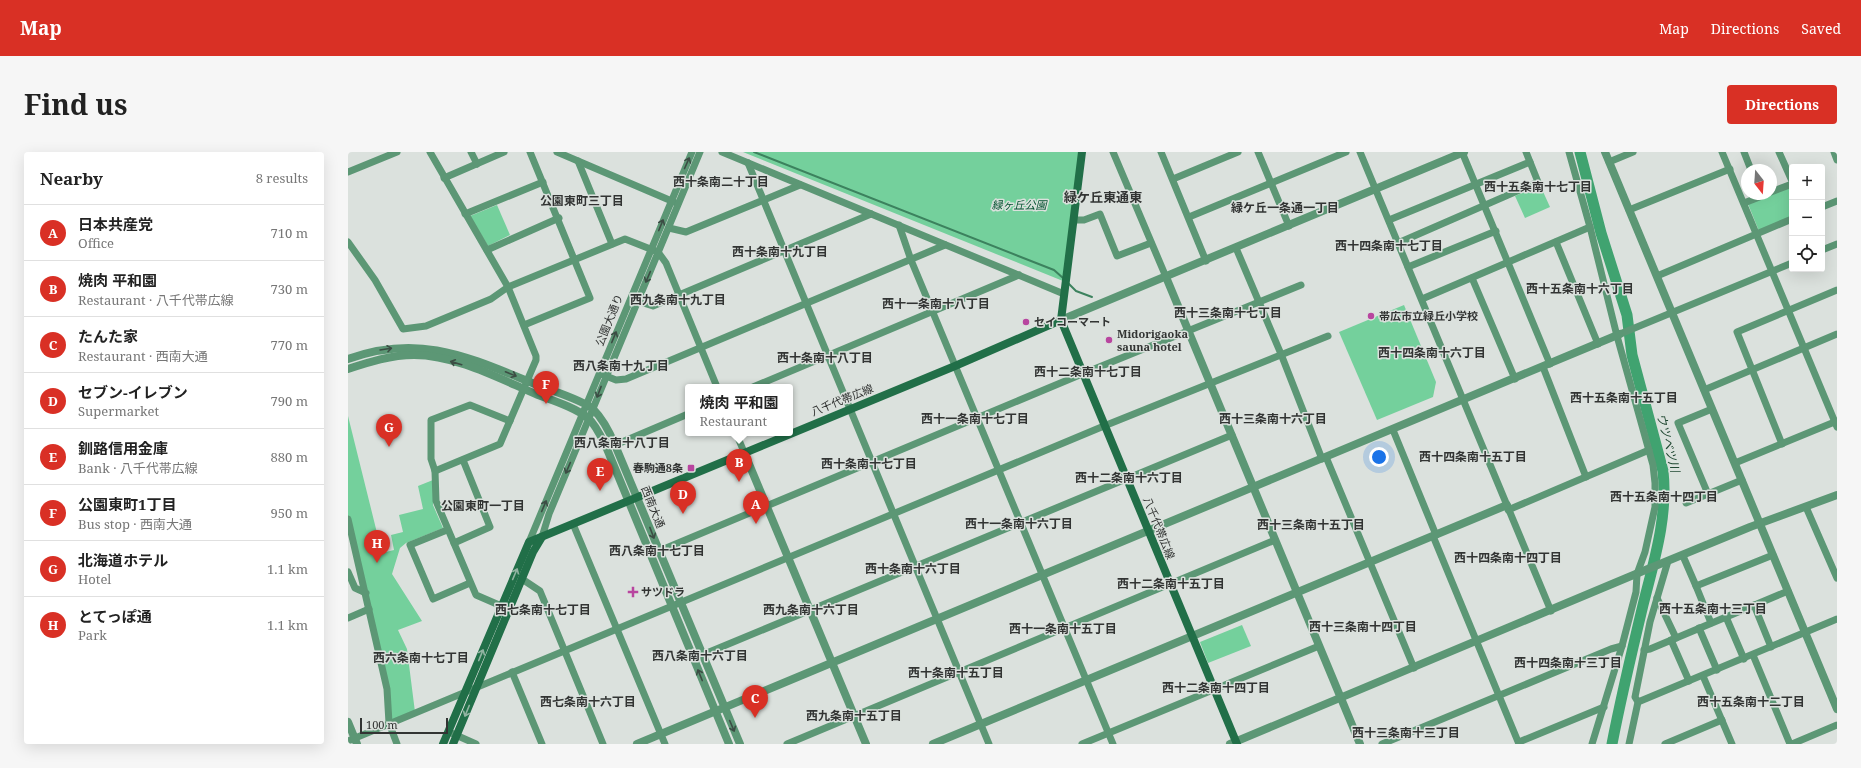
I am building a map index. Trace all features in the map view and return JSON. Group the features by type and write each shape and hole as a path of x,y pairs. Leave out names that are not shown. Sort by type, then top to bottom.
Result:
{"main road":[{"name":"八千代帯広線","path":"1082,152 1061,320 1191,637 1214,689 1234,743"},
{"name":"八千代帯広線","path":"793,432 955,366 1061,320"},
{"name":"八千代帯広線","path":"529,542 783,436"},
{"path":"444,744 466,691 505,608 522,579 536,546 542,537"},
{"path":"454,744 477,686 529,542"}],"street":[{"path":"348,172 397,152"},
{"path":"430,152 508,287 536,356 536,360 500,444 435,471"},
{"path":"471,152 477,164"},
{"path":"444,178 504,152"},
{"path":"524,325 590,298 559,218 530,152"},
{"path":"557,152 674,202"},
{"name":"公園大通り","path":"542,537 585,417 655,251 692,152"},
{"name":"公園大通り","path":"655,251 669,228 674,202 700,152"},
{"path":"722,152 1064,294"},
{"path":"1113,152 1360,744"},
{"path":"1162,152 1206,261"},
{"path":"1173,179 1238,152"},
{"path":"1258,152 1289,226"},
{"path":"1189,217 1272,184 1346,152"},
{"path":"1360,152 1551,610"},
{"path":"1061,320 1206,261 1463,152 1496,230 1547,366 1586,477"},
{"path":"1398,243 1538,182 1526,152"},
{"path":"1569,152 1649,450 1655,483 1655,507 1636,592 1622,646 1592,744"},
{"path":"1605,152 1837,709"},
{"path":"1609,162 1633,152"},
{"path":"1722,152 1758,234 1788,310 1836,423 1735,463"},
{"path":"1744,152 1749,164"},
{"path":"1780,152 1789,175"},
{"path":"1834,152 1837,160"},
{"path":"578,161 612,244"},
{"path":"1389,220 1530,162"},
{"path":"748,163 989,744"},
{"path":"1630,210 1730,169"},
{"path":"465,214 543,182"},
{"path":"1777,189 1789,184"},
{"path":"669,228 686,232 800,185"},
{"path":"1744,203 1751,200"},
{"path":"1825,206 1837,201"},
{"path":"634,300 653,306 871,214"},
{"path":"1074,220 1084,220 1100,214 1117,256 1151,243"},
{"path":"487,250 559,218"},
{"path":"1657,276 1789,220"},
{"path":"899,225 911,260 1113,744"},
{"path":"1422,299 1590,227"},
{"path":"1408,267 1496,230"},
{"path":"348,242 375,280 404,329 426,326 491,299 508,287 612,244 625,240 655,251 666,263 716,384"},
{"path":"1556,242 1598,344"},
{"path":"1825,249 1837,244"},
{"path":"603,374 616,380 626,379 945,245"},
{"path":"1236,248 1414,668"},
{"path":"637,744 1789,264"},
{"path":"760,384 828,357 1019,275"},
{"path":"1472,278 1515,379"},
{"path":"659,551 1188,330 1301,285"},
{"path":"1782,444 1737,332 1837,290"},
{"path":"1704,390 1837,334"},
{"path":"348,722 353,741 477,686 672,607 1104,426 1328,336"},
{"name":"西南大通","path":"348,359 390,348 413,347 437,349 465,356 525,385 585,417 597,429 607,449 729,744"},
{"name":"西南大通","path":"348,369 388,358 414,355 440,358 479,369 589,407 608,430 615,445 740,744"},
{"path":"505,608 476,595 447,530 436,501 435,471 431,459 431,420 470,405 510,420"},
{"path":"1708,494 1678,423 1712,409"},
{"path":"615,445 685,415"},
{"name":"公園大通り","path":"529,542 585,417"},
{"path":"1393,430 1477,642 1519,743 1604,707"},
{"path":"702,655 1232,435"},
{"path":"737,436 866,744"},
{"path":"933,744 1369,563 1586,477 1649,450"},
{"path":"454,543 490,527 463,460"},
{"path":"1686,503 1742,480"},
{"path":"1234,743 1666,562 1837,495"},
{"path":"1806,507 1836,573"},
{"path":"348,519 387,689 389,724 396,744"},
{"path":"573,524 666,744"},
{"path":"447,530 410,545 433,599 470,583"},
{"path":"787,744 1275,540"},
{"path":"1696,586 1773,555"},
{"path":"1682,556 1711,623"},
{"path":"1629,744 1638,702 1635,697 1644,650 1666,562"},
{"path":"348,572 355,588 366,593"},
{"path":"522,579 540,591 604,744"},
{"path":"1644,650 1650,649 1788,591"},
{"path":"1657,598 1674,639 1689,682"},
{"path":"1754,606 1771,647"},
{"path":"348,618 369,609"},
{"path":"1726,617 1744,659"},
{"path":"1638,702 1837,620"},
{"path":"1699,628 1717,670"},
{"path":"1082,744 1319,646"},
{"path":"1382,744 1499,694 1611,649 1622,646"},
{"path":"1753,655 1791,744 1837,724"},
{"path":"512,672 542,744"},
{"path":"1703,676 1732,744"},
{"path":"1665,744 1722,720"},
{"path":"449,732 476,744"}],"green space":[{"name":"緑ヶ丘公園","path":"743,152 1080,152 1063,281"},
{"path":"1540,185 1550,207 1525,218 1515,196"},
{"path":"1789,187 1789,218 1759,231 1748,204 1758,200 1777,200 1777,192"},
{"path":"497,205 510,235 488,246 470,216"},
{"path":"1404,305 1436,382 1433,397 1377,420 1339,332"},
{"path":"348,416 382,553 394,550 391,535 403,532 399,515 423,509 418,486 433,480 433,505 443,528 406,543 400,548 392,574 422,621 398,630 407,649 415,712 389,723 387,689 348,519"},
{"path":"1242,625 1251,646 1208,663 1200,642"}],"waterway":[{"path":"754,152 1054,270 1063,278"},
{"name":"ウツベツ川","path":"1580,152 1601,233 1627,315 1632,355 1663,471 1664,488 1664,505 1659,539 1612,744"},
{"path":"1068,283 1076,291 1092,297"}],"place":[{"name":"帯広市立緑丘小学校","path":"1371,316"},
{"name":"セイコーマート","path":"1026,322"},
{"name":"Midorigaoka sauna hotel","path":"1109,340"},
{"name":"公園東町1丁目","path":"546,404"},
{"name":"北海道ホテル","path":"389,447"},
{"name":"春駒通8条","path":"691,468"},
{"name":"焼肉 平和園","path":"739,482"},
{"name":"釧路信用金庫","path":"600,491"},
{"name":"セブン-イレブン","path":"683,514"},
{"name":"日本共産党","path":"756,524"},
{"name":"とてっぽ通","path":"377,563"},
{"name":"サツドラ","path":"633,592"},
{"name":"たんた家","path":"755,718"}],"district":[{"name":"西十条南二十丁目","path":"721,182"},
{"name":"西十五条南十七丁目","path":"1538,187"},
{"name":"緑ケ丘東通東","path":"1103,197"},
{"name":"公園東町三丁目","path":"582,201"},
{"name":"緑ケ丘一条通一丁目","path":"1285,208"},
{"name":"西十四条南十七丁目","path":"1389,246"},
{"name":"西十条南十九丁目","path":"780,252"},
{"name":"西十五条南十六丁目","path":"1580,289"},
{"name":"西九条南十九丁目","path":"678,300"},
{"name":"西十一条南十八丁目","path":"936,304"},
{"name":"西十三条南十七丁目","path":"1228,313"},
{"name":"西十四条南十六丁目","path":"1432,353"},
{"name":"西十条南十八丁目","path":"825,358"},
{"name":"西八条南十九丁目","path":"621,366"},
{"name":"西十二条南十七丁目","path":"1088,372"},
{"name":"西十五条南十五丁目","path":"1624,398"},
{"name":"西十一条南十七丁目","path":"975,419"},
{"name":"西十三条南十六丁目","path":"1273,419"},
{"name":"西八条南十八丁目","path":"622,443"},
{"name":"西十四条南十五丁目","path":"1473,457"},
{"name":"西十条南十七丁目","path":"869,464"},
{"name":"西十二条南十六丁目","path":"1129,478"},
{"name":"西十五条南十四丁目","path":"1664,497"},
{"name":"公園東町一丁目","path":"483,506"},
{"name":"西十一条南十六丁目","path":"1019,524"},
{"name":"西十三条南十五丁目","path":"1311,525"},
{"name":"西八条南十七丁目","path":"657,551"},
{"name":"西十四条南十四丁目","path":"1508,558"},
{"name":"西十条南十六丁目","path":"913,569"},
{"name":"西十二条南十五丁目","path":"1171,584"},
{"name":"西十五条南十三丁目","path":"1713,609"},
{"name":"西七条南十七丁目","path":"543,610"},
{"name":"西九条南十六丁目","path":"811,610"},
{"name":"西十三条南十四丁目","path":"1363,627"},
{"name":"西十一条南十五丁目","path":"1063,629"},
{"name":"西八条南十六丁目","path":"700,656"},
{"name":"西六条南十七丁目","path":"421,658"},
{"name":"西十四条南十三丁目","path":"1568,663"},
{"name":"西十条南十五丁目","path":"956,673"},
{"name":"西十二条南十四丁目","path":"1216,688"},
{"name":"西七条南十六丁目","path":"588,702"},
{"name":"西十五条南十二丁目","path":"1751,702"},
{"name":"西九条南十五丁目","path":"854,716"},
{"name":"西十三条南十三丁目","path":"1406,733"}]}
